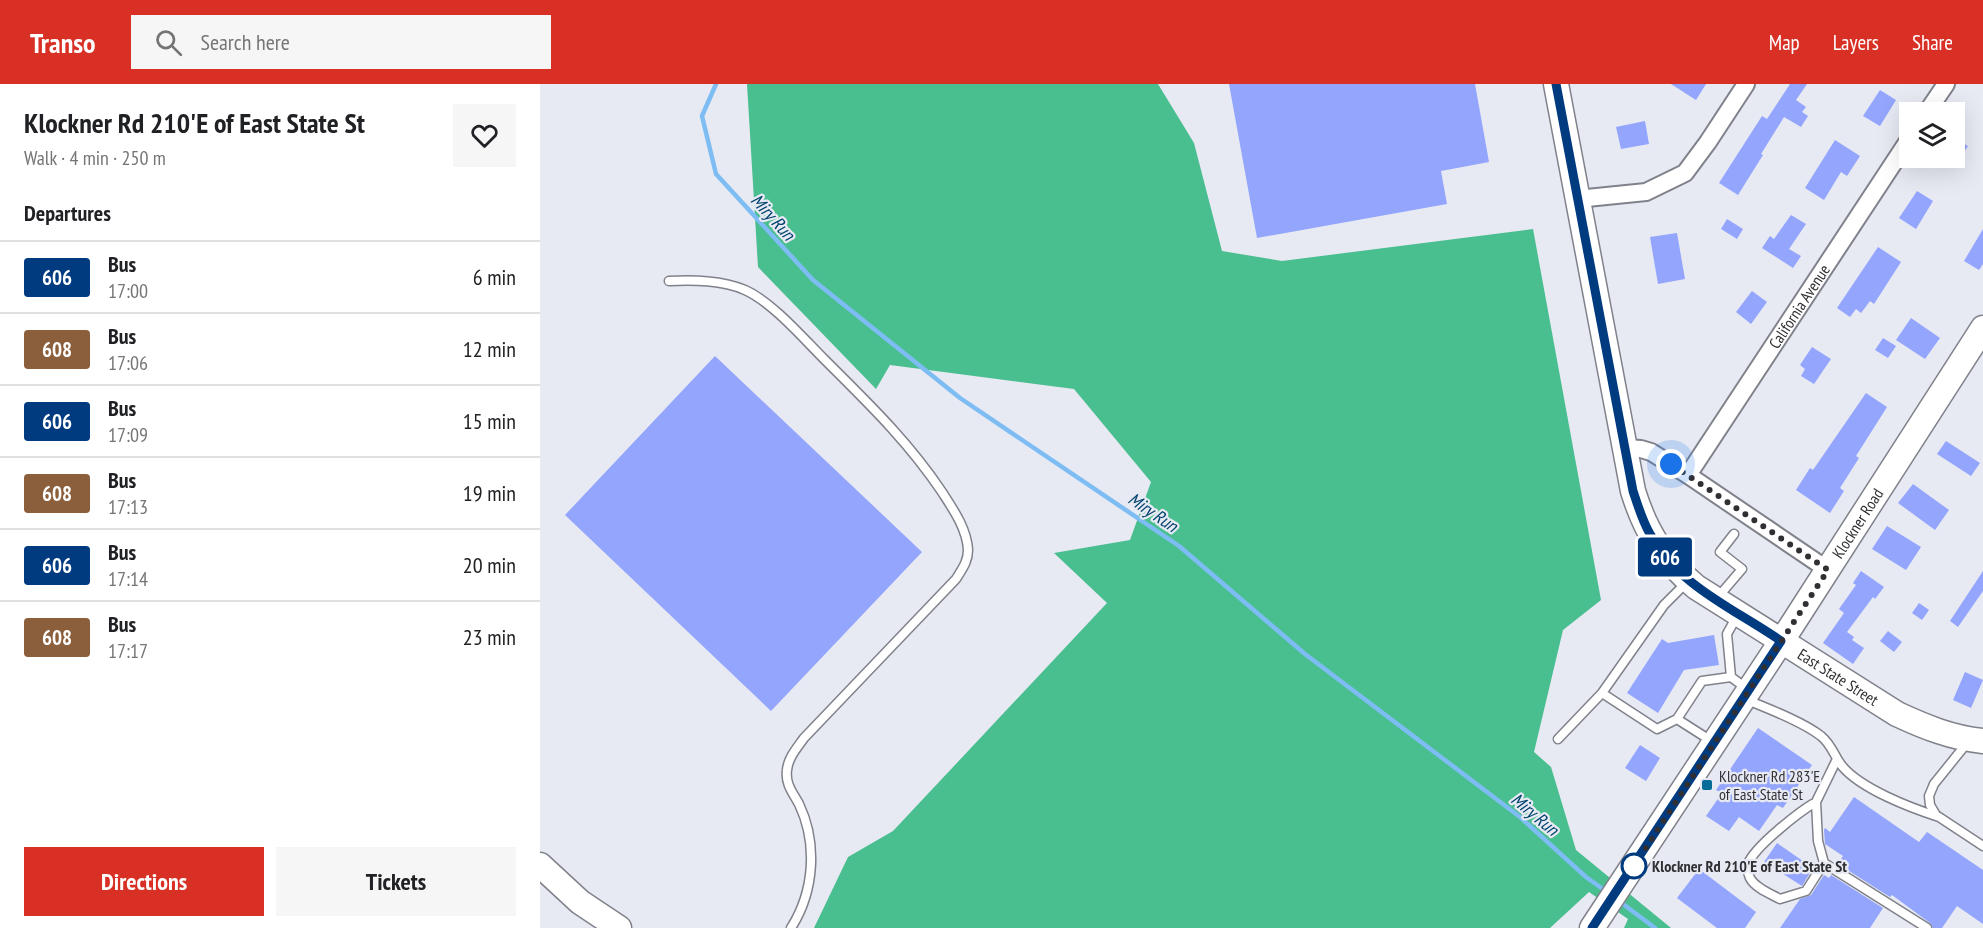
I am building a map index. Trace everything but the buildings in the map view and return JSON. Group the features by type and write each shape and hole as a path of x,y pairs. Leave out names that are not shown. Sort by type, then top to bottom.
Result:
{"street":[{"name":"East State Street","path":"1556,84 1633,491 1641,515 1663,555 1688,580 1715,599 1897,714 1954,737 1977,740"},
{"path":"1577,199 1646,192 1685,173 1746,84"},
{"path":"1934,102 1946,84"},
{"name":"California Avenue","path":"1688,475 1899,155"},
{"name":"Klockner Road","path":"1596,924 1715,743 1741,689 1781,641 1983,327"},
{"path":"1625,448 1651,452 1828,570"},
{"path":"540,865 580,902 618,928"}],"lane":[{"path":"669,281 720,283 746,290 764,302 791,326 895,430 953,510 963,530 968,549 966,563 956,579 811,731 791,756 786,771 788,786 800,806 809,836 811,864 809,888 801,912 791,928"},
{"path":"1715,599 1742,569 1720,552 1734,534"},
{"path":"1558,739 1602,693 1664,605 1688,580"},
{"path":"1739,614 1726,634 1741,689"},
{"path":"1602,693 1657,729 1677,719 1702,681 1741,689 1811,730 1829,744 1842,767 1871,788 1908,807 1939,817 1983,846"},
{"path":"1677,719 1715,743"},
{"path":"1939,817 1930,806 1929,796 1934,783 1977,740"},
{"path":"1837,759 1816,802 1818,841 1824,863 1927,928"},
{"path":"1816,802 1802,810 1761,847 1751,858 1747,867 1752,881 1780,899 1806,891 1824,863"}],"green space":[{"path":"747,84 1158,84 1194,143 1222,251 1282,261 1533,229 1601,600 1563,630 1534,752 1551,767 1576,850 1671,928 1624,928 1628,919 1589,892 1550,928 814,928 848,857 893,831 1107,603 1054,553 1130,540 1151,482 1074,389 890,365 876,389 758,267"}],"waterway":[{"name":"Miry Run","path":"716,84 702,116 716,174 813,280 960,398 1179,546 1305,654 1520,817 1586,877 1607,892"},
{"name":"Miry Run","path":"1619,901 1655,928"}],"bus line":[{"name":"606","path":"1556,84 1633,491 1641,515 1663,555 1679,572 1696,587 1781,641 1592,928"}],"place":[{"name":"Klockner Rd 283'E of East State St","path":"1707,785"},
{"name":"Klockner Rd 210'E of East State St","path":"1634,866"}],"route":[{"path":"1634,866 1828,570 1671,464"}]}
